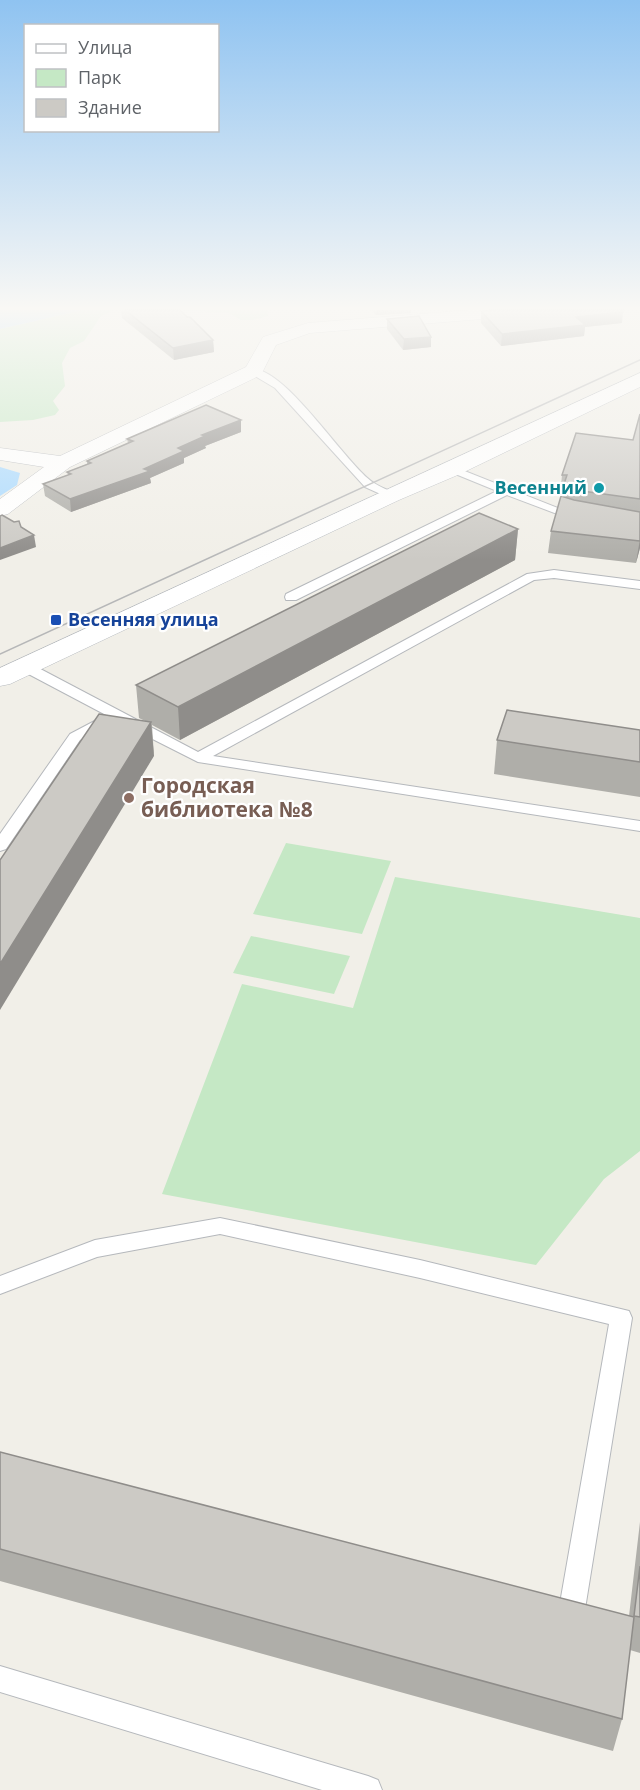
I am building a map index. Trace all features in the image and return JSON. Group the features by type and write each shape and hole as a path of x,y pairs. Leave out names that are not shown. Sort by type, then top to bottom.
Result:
{"main road":[{"path":"0,678 612,394"}],"street":[{"path":"0,509 63,463 209,394"},
{"path":"0,454 63,463"}],"lane":[{"path":"286,394 369,485 392,495"},
{"path":"452,469 586,520"},
{"path":"291,597 506,490"},
{"path":"198,758 531,577 554,574 640,585"},
{"path":"24,666 198,758 640,826"},
{"path":"0,846 75,737 115,716"},
{"path":"0,1285 95,1249 220,1226 420,1269 621,1318 572,1608"},
{"path":"0,1679 368,1790"}],"green space":[{"path":"0,394 59,394 53,401 59,410 55,415 33,420 0,422"},
{"path":"286,843 391,861 362,934 253,914"},
{"path":"395,877 640,918 640,1151 604,1179 536,1265 162,1194 242,984 353,1008"},
{"path":"251,936 350,956 334,994 233,973"}],"water":[{"path":"0,467 20,473 17,485 0,496"}],"building":[{"path":"206,405 241,420 202,435 205,436 178,448 184,451 144,469 150,471 70,499 43,484 71,474 67,472 91,463 87,461 133,441 127,439"},
{"path":"640,414 640,499 582,491 564,484 567,475 562,475 576,433 633,440"},
{"path":"561,496 640,512 640,541 551,531"},
{"path":"479,513 518,529 178,707 136,685"},
{"path":"0,516 14,522 19,521 21,527 34,535 0,548"},
{"path":"507,710 640,730 640,762 497,740"},
{"path":"99,714 151,722 0,964 0,860"},
{"path":"0,1452 634,1617 622,1719 0,1549"},
{"path":"640,1566 640,1617 634,1616"}],"tram line":[{"path":"0,654 567,394"}],"place":[{"name":"Весенний","path":"599,488"},
{"name":"Весенняя улица","path":"56,620"},
{"name":"Городская библиотека №8","path":"129,798"}]}
